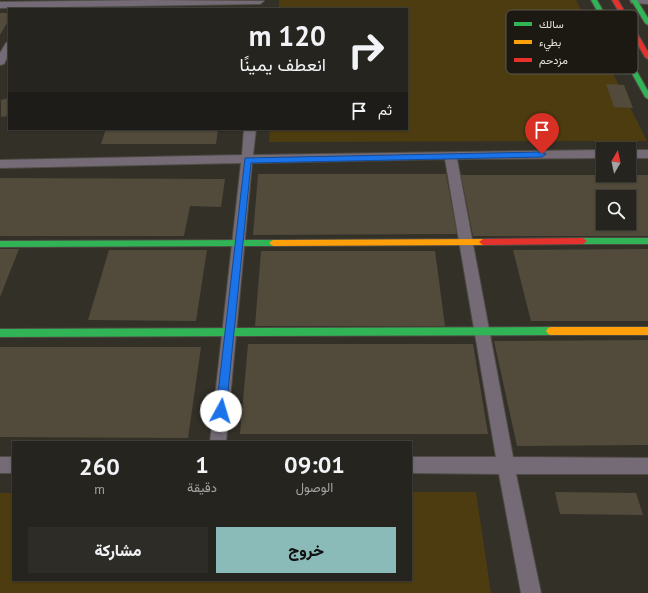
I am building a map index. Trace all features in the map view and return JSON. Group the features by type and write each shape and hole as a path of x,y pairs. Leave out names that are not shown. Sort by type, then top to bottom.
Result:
{"street":[{"path":"594,0 600,10"},
{"path":"615,0 621,10"},
{"path":"639,1 648,14"},
{"path":"639,1 648,23"},
{"path":"0,5 260,3"},
{"path":"638,40 648,57"},
{"path":"0,62 6,50"},
{"path":"635,74 648,97"},
{"path":"218,441 250,130"},
{"path":"0,164 450,155 596,154"},
{"path":"636,154 648,154"},
{"path":"450,155 506,465 531,593"},
{"path":"0,244 648,241"},
{"path":"0,333 648,331"},
{"path":"0,465 12,465"},
{"path":"412,465 648,466"}],"shaded area":[{"path":"279,0 576,0 581,10 506,10 506,74 613,74 647,141 269,142 270,130 408,130 408,8 279,8"},
{"path":"412,492 476,492 491,593 0,593 0,493 12,493 12,581 412,581"}],"building":[{"path":"0,13 8,13 8,22 0,35"},
{"path":"606,84 624,85 633,108 614,107"},
{"path":"8,98 8,116 1,117 1,100"},
{"path":"106,130 218,130 216,144 101,144"},
{"path":"258,174 446,174 457,234 253,235"},
{"path":"461,175 596,175 596,182 636,182 636,175 648,175 648,236 473,236"},
{"path":"0,178 225,179 221,207 190,206 184,236 0,236"},
{"path":"0,249 19,249 0,297"},
{"path":"648,249 648,321 531,321 513,250"},
{"path":"109,250 207,250 196,321 88,320"},
{"path":"261,251 435,251 445,326 255,326"},
{"path":"648,340 648,445 517,446 494,341"},
{"path":"248,344 473,344 488,434 240,434"},
{"path":"0,347 201,347 188,438 0,437"},
{"path":"555,492 636,493 643,515 560,514"}],"traffic: fast":[{"path":"594,0 600,10"},
{"path":"634,0 648,23"},
{"path":"635,74 648,97"},
{"path":"583,241 648,241"},
{"path":"0,244 273,243"},
{"path":"0,333 551,331"}],"traffic: slow":[{"path":"273,243 483,242"},
{"path":"551,331 648,331"}],"traffic: jam":[{"path":"615,0 621,10"},
{"path":"638,40 648,57"},
{"path":"483,242 583,241"}],"route":[{"path":"221,411 247,160 542,154"}]}
